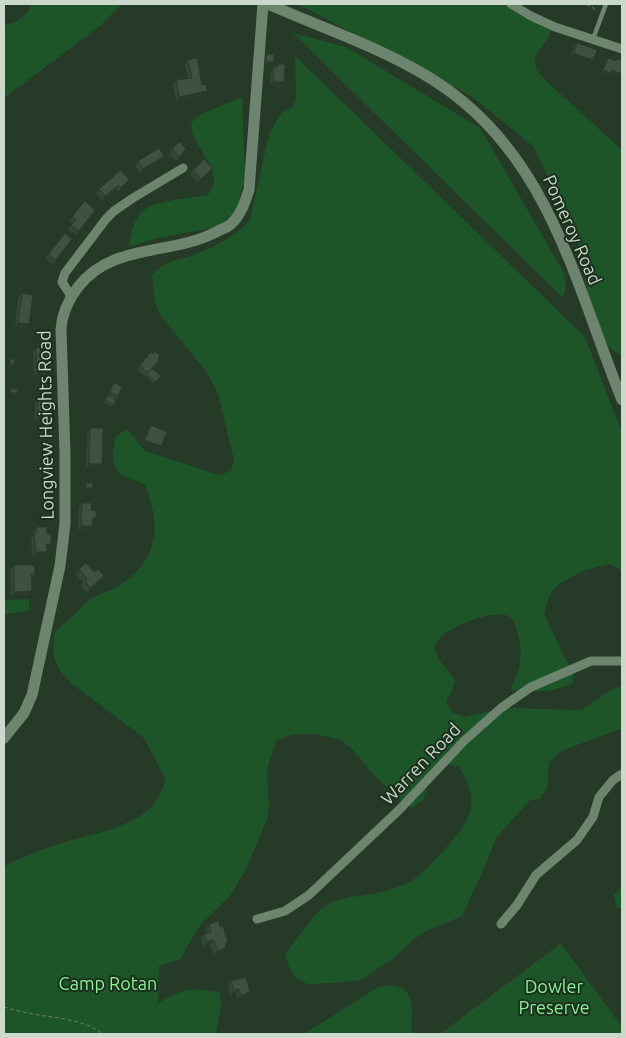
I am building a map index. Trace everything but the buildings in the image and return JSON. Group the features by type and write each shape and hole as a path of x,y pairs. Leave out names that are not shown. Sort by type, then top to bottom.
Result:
{"street":[{"name":"Longview Heights Road","path":"4,738 24,712 32,695 63,551 66,509 61,329 64,314 71,296 90,275 107,263 132,253 185,244 211,235 231,224 242,210 249,190 263,4"},
{"name":"Pomeroy Road","path":"268,4 394,58 432,78 465,103 500,137 518,159 546,206 622,400"},
{"path":"511,4 555,27 622,49"},
{"path":"71,296 62,282 65,273 106,219 133,198 183,168"},
{"name":"Warren Road","path":"257,919 285,911 309,895 400,810 464,741 501,708 531,687 591,661 622,661"},
{"path":"501,924 518,906 536,875 577,840 592,816 599,797 613,780 622,774"}],"lane":[{"path":"593,39 606,4"}],"path":[{"path":"580,4 589,5 603,13"},
{"path":"4,1007 28,1013 65,1018 104,1034"}],"green space":[{"path":"32,4 122,4 101,25 4,98 4,25 13,23 21,18"},
{"path":"298,4 503,4 553,23 549,36 535,57 536,69 544,79 622,150 622,355 613,351 606,344 594,327 576,233 533,146 471,96"},
{"path":"293,33 346,47 480,128 564,273 566,286 563,298"},
{"name":"Camp Rotan","path":"295,56 585,337 622,433 622,571 611,564 585,570 560,583 552,591 544,614 573,671 573,683 542,691 510,689 517,676 520,663 520,649 516,627 510,617 504,615 485,616 463,624 445,634 434,648 439,659 455,680 452,691 446,701 452,712 464,717 504,708 581,710 612,689 622,686 622,728 569,748 557,754 549,763 547,788 540,799 530,800 496,838 462,916 425,932 414,939 396,956 361,980 334,983 307,984 296,978 289,967 285,954 315,915 329,904 341,899 395,888 415,879 453,840 467,820 471,806 469,788 465,776 458,766 444,765 432,770 423,800 412,808 400,800 372,773 352,749 341,740 314,734 301,734 288,736 276,741 268,766 268,817 245,871 230,896 202,923 181,959 159,966 158,1003 188,990 219,992 221,1004 216,1034 4,1034 4,866 49,847 111,829 132,820 151,807 160,794 166,780 144,738 71,683 63,674 55,660 53,649 54,636 60,627 88,602 117,587 131,577 148,555 153,542 154,515 145,485 122,475 115,467 113,457 116,436 127,429 145,451 219,475 231,471 234,459 218,394 206,371 160,315 155,302 152,275 167,263 194,255 224,240 250,220 269,134 282,112 293,107 296,95"},
{"path":"242,97 245,175 237,211 217,227 158,238 129,247 135,223 140,214 149,207 183,198 208,195 214,183 213,170 193,136 191,123 201,114"},
{"path":"29,599 29,611 4,614 4,600"},
{"path":"622,887 622,909 616,907 614,895"},
{"name":"Dowler Preserve","path":"560,944 622,1027 622,1034 440,1034"},
{"path":"390,985 402,988 409,997 412,1009 411,1034 304,1034 378,987"}]}
